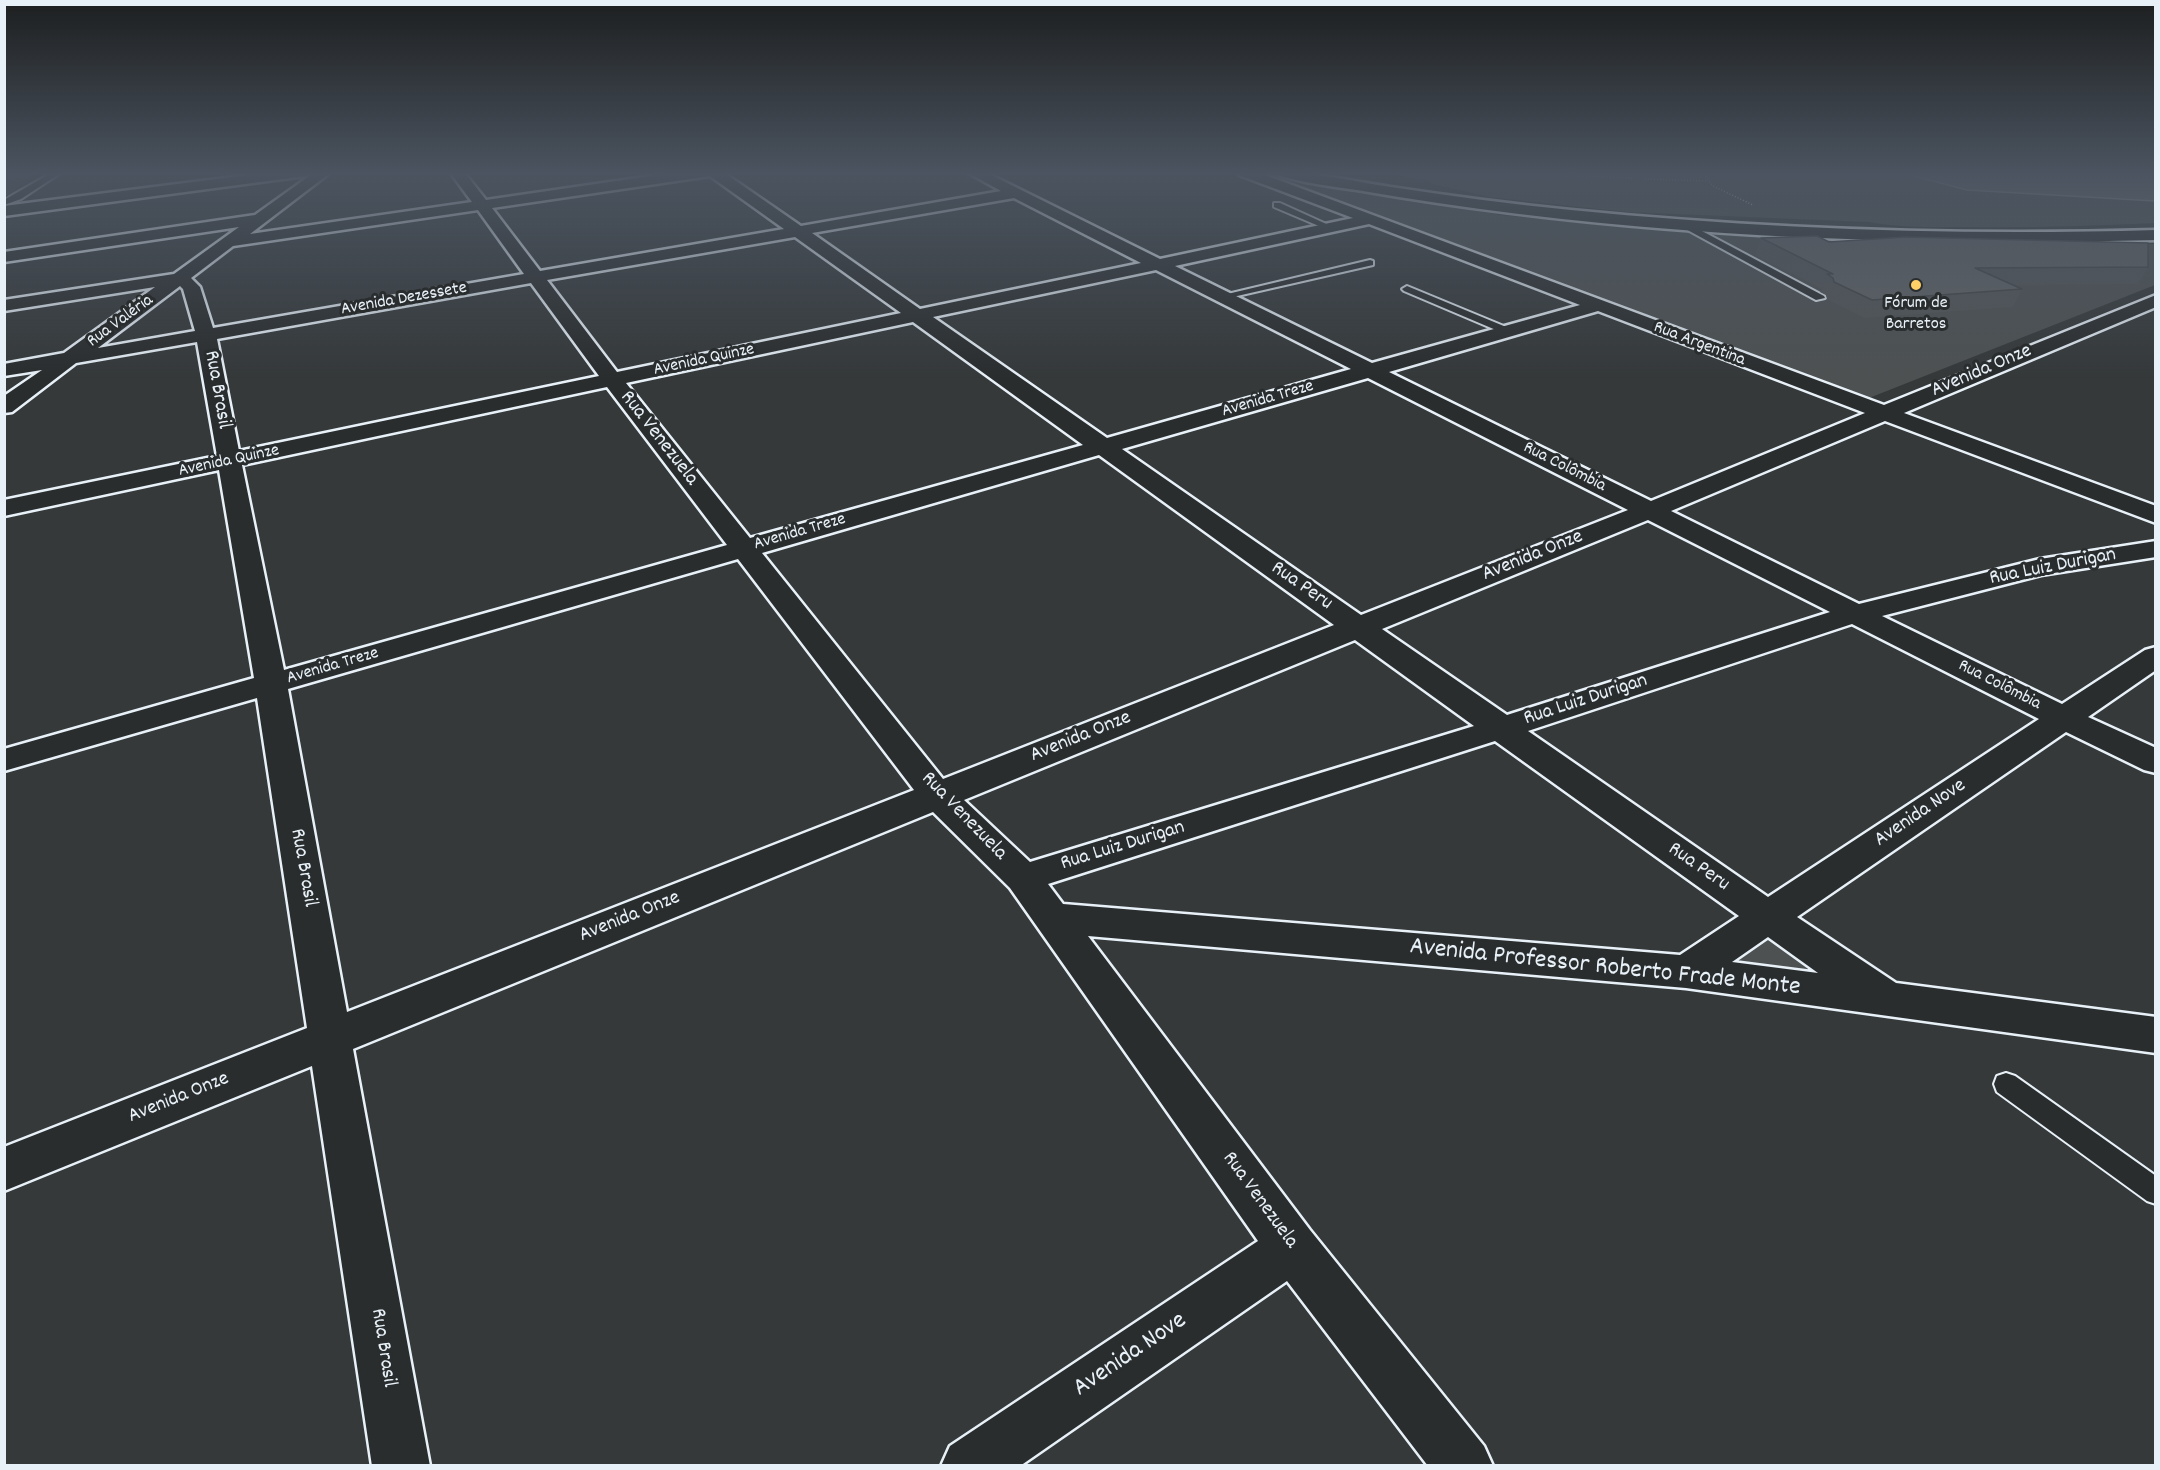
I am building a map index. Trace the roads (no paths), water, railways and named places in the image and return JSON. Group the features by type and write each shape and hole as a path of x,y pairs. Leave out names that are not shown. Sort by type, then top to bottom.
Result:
{"street":[{"path":"4,256 111,241"},
{"path":"229,242 239,241"},
{"name":"Rua Venezuela","path":"509,241 613,381 937,795 1023,878 1292,1247 1464,1466"},
{"name":"Avenida Dezessete","path":"4,370 743,241"},
{"name":"Rua Peru","path":"812,241 1890,1001"},
{"name":"Rua Colômbia","path":"1110,241 1854,614 2156,762"},
{"name":"Avenida Quinze","path":"4,508 613,381 1265,241"},
{"name":"Rua Argentina","path":"1423,241 2156,515"},
{"name":"Rua Valéria","path":"4,407 229,242"},
{"path":"4,306 181,278"},
{"name":"Rua Brasil","path":"181,278 191,287 206,335 230,462 271,684 401,1466"},
{"name":"Avenida Onze","path":"4,1169 1649,511 2156,300"},
{"name":"Avenida Treze","path":"4,760 1596,306"},
{"name":"Rua Luiz Durigan","path":"1023,878 1502,728 1854,614 2040,567 2156,549"},
{"name":"Avenida Nove","path":"1686,972 2156,656"},
{"name":"Avenida Professor Roberto Frade Monte","path":"1052,918 1686,972 2156,1035"},
{"name":"Avenida Nove","path":"970,1466 1292,1247"}],"lane":[{"path":"1714,241 1820,298"},
{"path":"1224,296 1370,263"},
{"path":"1407,289 1507,331"},
{"path":"2006,1084 2156,1192"}],"place":[{"name":"Fórum de Barretos","path":"1916,285"}]}
